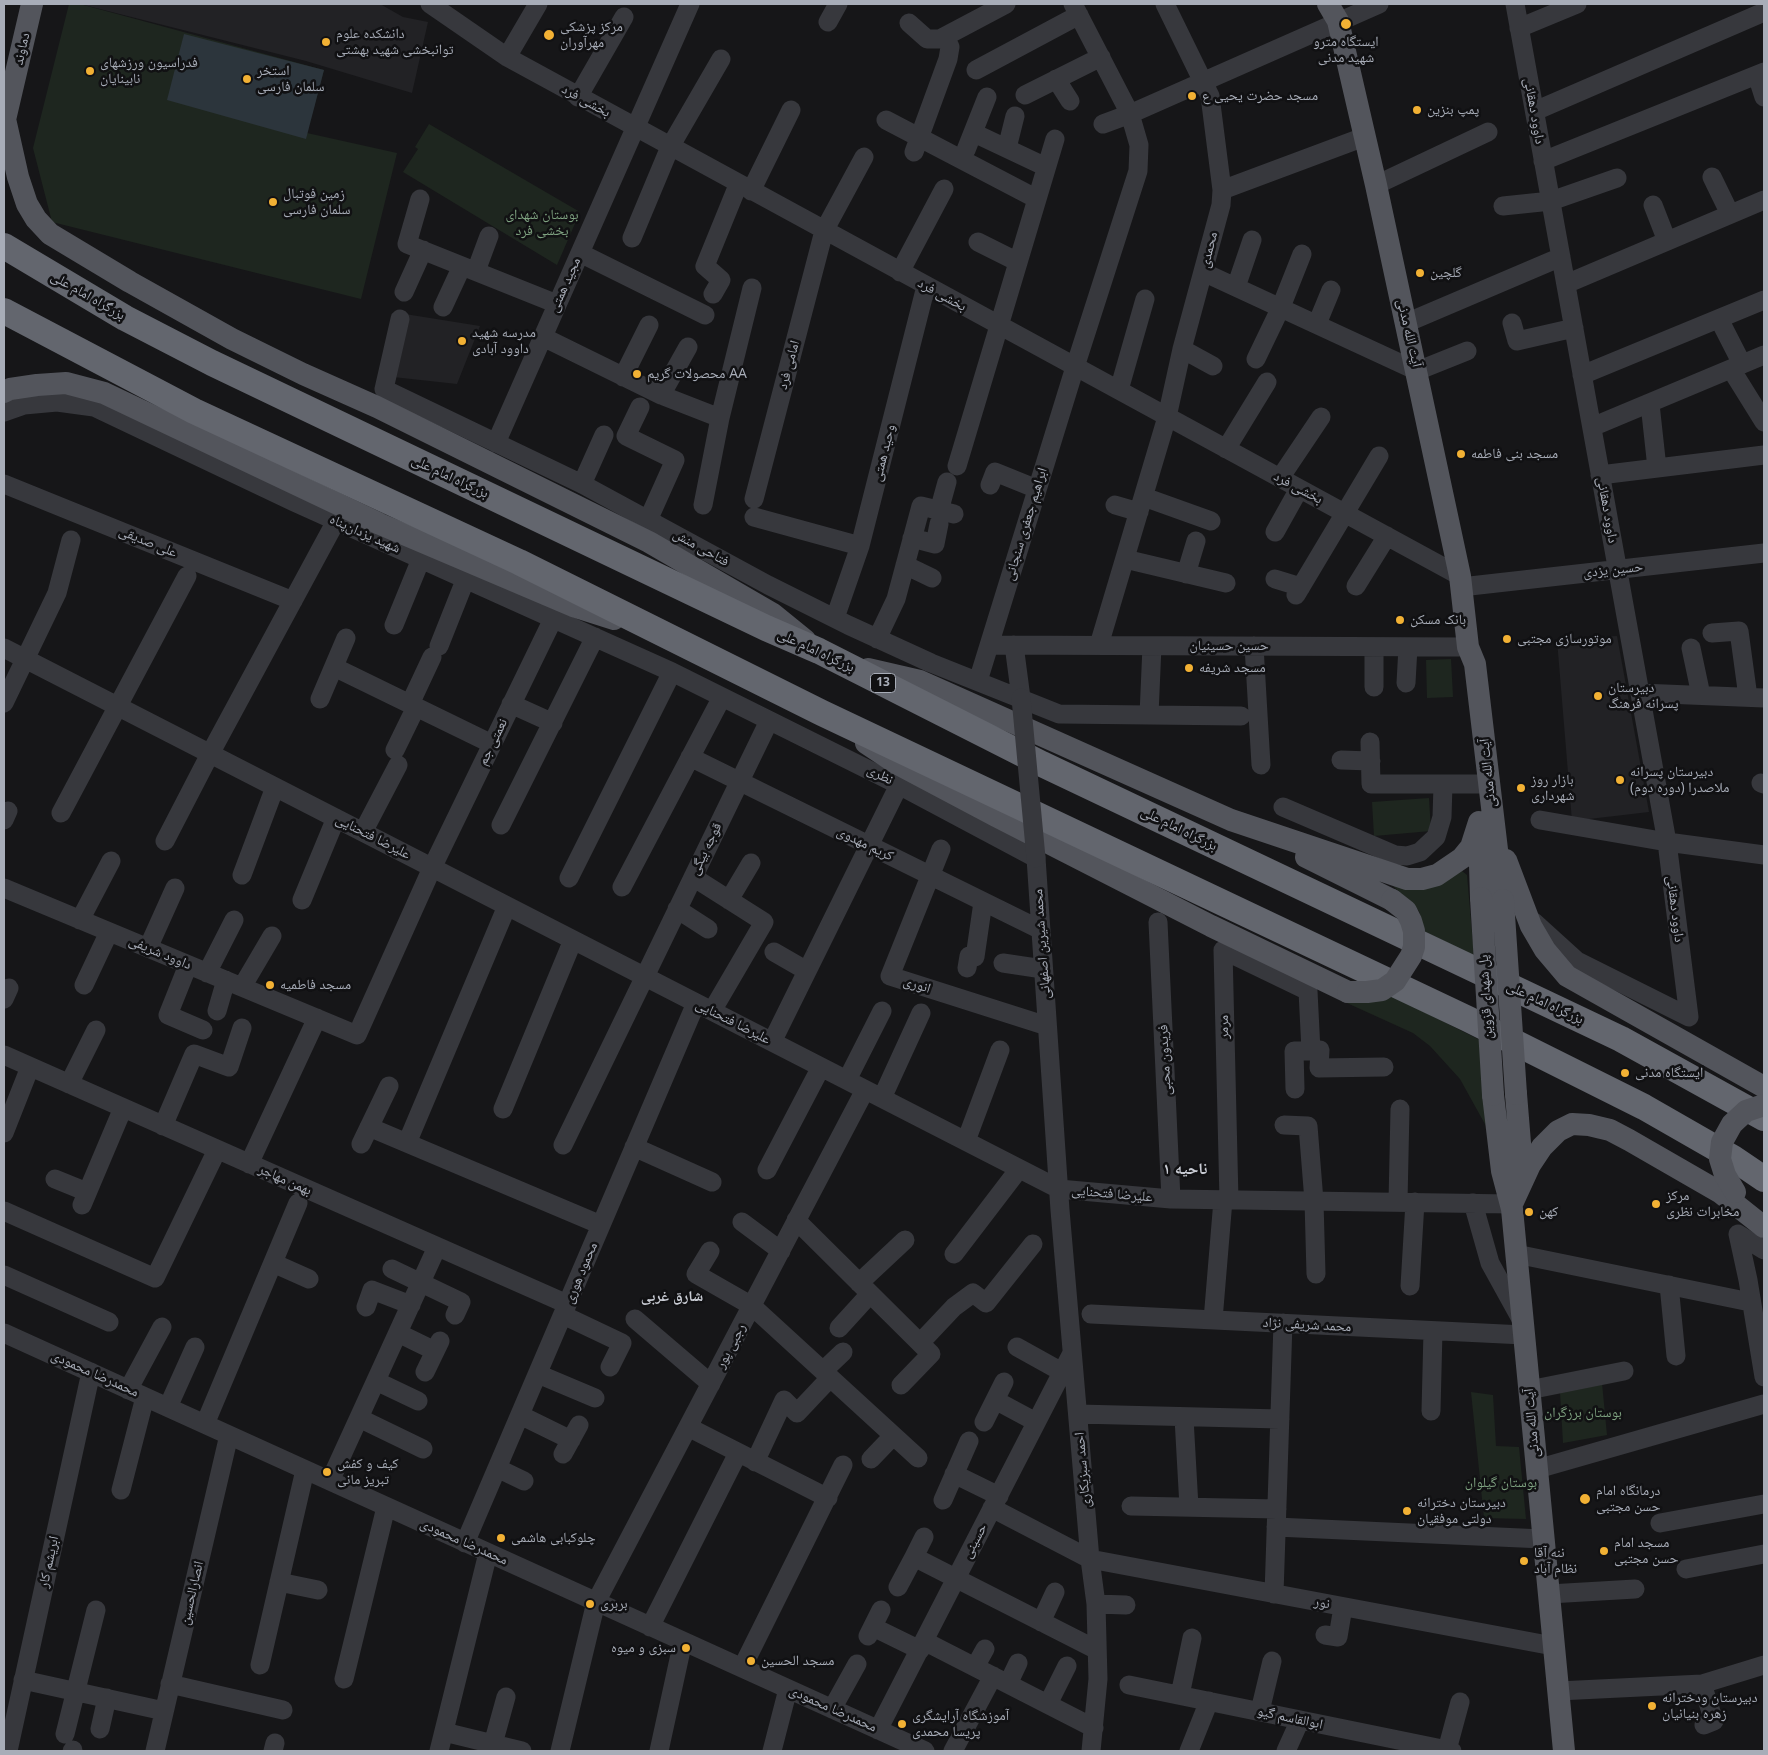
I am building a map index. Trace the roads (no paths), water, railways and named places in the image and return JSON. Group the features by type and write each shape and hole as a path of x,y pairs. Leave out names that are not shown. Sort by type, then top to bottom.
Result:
{"highway":[{"name":"بزرگراه امام علی","path":"4,246 124,318 212,363 766,628 819,651 1042,764 1621,1039 1764,1118"},
{"path":"4,312 202,414 519,562 822,713 1012,801 1644,1107 1733,1158 1764,1179"}],"main road":[{"name":"دماوند","path":"4,121 32,4"},
{"name":"آیت الله مدنی","path":"1336,9 1417,371 1460,581 1468,647 1462,663 1483,785 1492,899"},
{"path":"4,121 27,204 36,219 50,234 130,282 232,339 303,374 377,407 649,542 773,614 819,651"},
{"path":"4,392 37,384 66,383 104,393 380,524 573,606 666,636"},
{"path":"822,713 896,764 1211,926 1348,992 1382,990 1394,981 1414,947 1414,931 1411,921 1406,911 1392,900 1231,820 920,681 843,663"},
{"path":"1231,820 1407,879 1422,880 1448,869 1462,858 1471,847 1486,821"},
{"path":"1486,821 1545,950 1567,976 1764,1087"},
{"name":"پل شهدای قزوین","path":"1492,899 1516,1094 1519,1161 1518,1180 1512,1204"},
{"name":"پل شهدای قزوین","path":"1492,899 1493,1095"},
{"name":"آیت الله مدنی","path":"1493,1095 1502,1171 1512,1204 1564,1751"},
{"path":"1764,1105 1746,1111 1732,1124 1722,1142 1720,1159 1725,1175 1735,1192 1764,1214"},
{"path":"1512,1204 1530,1165 1542,1147 1558,1131 1572,1124 1589,1124 1610,1130 1721,1193 1764,1227"}],"street":[{"name":"بخشی فرد","path":"430,4 455,10 507,57 578,97 1387,536 1460,581"},
{"path":"507,57 538,4"},
{"name":"مجید همتی","path":"496,443 690,4"},
{"path":"828,22 838,4"},
{"path":"909,23 927,39 945,37 1006,4"},
{"name":"محمدی","path":"1099,645 1167,417 1182,349 1220,205 1222,190 1212,110 1205,81 1165,4"},
{"path":"1103,124 1205,81 1336,9 1379,4"},
{"name":"داوود دهقانی","path":"1515,4 1667,842 1689,1017 1577,961 1560,948 1527,914"},
{"path":"1519,28 1577,4"},
{"path":"976,70 1076,9"},
{"name":"ابراهیم جعفری سنجانی","path":"978,681 1138,171 1140,145 1130,114 1076,9"},
{"path":"1535,111 1764,12"},
{"path":"578,97 624,17"},
{"path":"917,145 948,59 950,47 945,37"},
{"path":"1025,95 1101,57"},
{"path":"632,238 670,148 722,60"},
{"path":"1544,161 1760,74 1764,97"},
{"path":"1056,79 1070,101"},
{"path":"987,97 970,141 1007,148 1046,167"},
{"path":"713,294 721,280 705,266 744,188 791,110"},
{"path":"1007,148 1015,116"},
{"path":"886,120 917,145 1037,199"},
{"path":"1376,185 1488,132"},
{"path":"1222,190 1364,137"},
{"path":"958,466 1055,139"},
{"name":"امامی فرد","path":"860,546 754,508 824,231 864,156"},
{"path":"1712,177 1730,214"},
{"path":"1503,206 1551,201 1617,178"},
{"path":"900,272 944,189"},
{"path":"404,292 415,247 420,199"},
{"path":"1566,284 1764,200"},
{"path":"1653,205 1667,241"},
{"path":"443,307 489,236"},
{"path":"1236,287 1252,240"},
{"path":"978,242 1018,262"},
{"path":"415,247 557,304"},
{"path":"580,253 706,315"},
{"path":"1256,359 1281,307 1302,254"},
{"path":"1406,323 1561,257"},
{"path":"1203,272 1417,371 1467,351"},
{"name":"وحید همتی","path":"835,618 860,546 926,286"},
{"path":"703,505 720,418 752,288"},
{"path":"1317,324 1331,290"},
{"path":"1119,390 1145,298"},
{"path":"1582,375 1764,300"},
{"path":"1719,318 1736,367 1764,422"},
{"name":"فتاحی منش","path":"400,319 384,389 582,484 649,518 768,585 877,639 1058,714 1149,715"},
{"path":"1512,323 1517,342 1574,328"},
{"path":"623,376 649,325"},
{"path":"542,337 661,395 720,418"},
{"path":"661,395 688,346"},
{"path":"1182,349 1213,366"},
{"path":"1592,427 1764,355"},
{"path":"1226,449 1267,382"},
{"name":"شهید یزدان‌پناه","path":"4,412 24,405 57,402 94,407 336,521 554,617 722,697"},
{"path":"1650,404 1657,468"},
{"path":"640,407 626,436 676,460 649,518"},
{"path":"1280,478 1321,417"},
{"path":"582,484 604,435"},
{"path":"1600,475 1764,455"},
{"path":"1275,579 1298,591 1379,456"},
{"path":"990,485 995,472 1037,489"},
{"path":"912,538 935,544 938,514 947,482"},
{"name":"علی صدیقی","path":"4,484 293,601"},
{"path":"1275,532 1300,489"},
{"path":"1116,506 1141,504 1211,521"},
{"path":"877,639 903,603 905,565 912,538 938,514"},
{"path":"165,841 336,521"},
{"path":"1356,586 1387,536"},
{"path":"4,703 57,593 71,540"},
{"path":"1186,574 1196,541"},
{"name":"حسین یزدی","path":"1460,581 1618,569 1764,553"},
{"path":"394,625 421,559"},
{"path":"1125,559 1226,583"},
{"path":"905,565 932,578"},
{"path":"61,813 187,576"},
{"path":"363,832 396,758 413,705 466,578"},
{"name":"نعمتی جم","path":"317,1018 357,1035 432,868 554,617"},
{"path":"1640,693 1756,697 1739,631 1712,633"},
{"path":"501,826 595,637"},
{"path":"320,699 346,638"},
{"name":"حسین حسینیان","path":"989,645 1468,647"},
{"name":"محمد شیرین اصفهانی","path":"1014,645 1021,698 1036,858 1059,1189"},
{"path":"1152,646 1149,715 1241,716"},
{"path":"1254,646 1261,765"},
{"path":"1374,647 1374,687"},
{"path":"1406,683 1408,647"},
{"name":"علیرضا فتحنایی","path":"4,648 1059,1189 1171,1199 1512,1204"},
{"path":"1691,648 1701,695"},
{"path":"334,667 492,744"},
{"path":"569,878 672,672"},
{"path":"622,887 722,697"},
{"name":"نظری","path":"722,697 769,722 899,784 1036,858"},
{"path":"511,704 552,723"},
{"name":"قوجه بیگی","path":"563,1145 769,722"},
{"path":"1370,742 1371,784 1483,785"},
{"name":"کریم مهدوی","path":"690,757 1041,930"},
{"path":"1341,760 1370,761"},
{"path":"772,1042 899,784"},
{"path":"1283,807 1395,855 1407,856 1420,852 1436,837 1442,817 1442,785"},
{"path":"242,874 275,787"},
{"path":"302,900 336,818"},
{"path":"1540,820 1667,842 1764,855"},
{"name":"انوری","path":"941,849 886,984 1047,1026"},
{"path":"80,920 111,861"},
{"path":"692,877 729,900 751,863"},
{"name":"داوود شریفی","path":"4,888 317,1018"},
{"path":"148,948 175,888"},
{"name":"محمود هوری","path":"465,1543 634,1148 704,1007 764,922 729,900"},
{"path":"967,968 969,956 976,957 983,902"},
{"path":"407,1143 507,906"},
{"path":"677,909 708,929"},
{"path":"207,973 234,920"},
{"name":"فریدون محبی","path":"1158,922 1171,1199"},
{"path":"84,986 109,932"},
{"path":"216,1011 234,984 272,936"},
{"path":"503,1110 573,940"},
{"name":"مرمر","path":"1226,1200 1223,950 1308,991 1311,1051"},
{"path":"774,952 807,971"},
{"path":"1004,963 1044,969"},
{"path":"188,965 168,1015 203,1030"},
{"path":"847,1080 882,1011"},
{"name":"رجبی پور","path":"560,1751 596,1602 796,1220 921,1013"},
{"path":"249,1164 317,1018"},
{"path":"163,1126 194,1054 229,1067 242,1028"},
{"path":"68,1084 96,1030"},
{"path":"966,1141 1000,1050"},
{"path":"1295,1089 1294,1051 1320,1050 1319,1068 1384,1067"},
{"name":"بهمن مهاجر","path":"4,1056 437,1247 565,1309 622,1343 610,1367"},
{"path":"4,1134 30,1067"},
{"path":"767,1170 820,1067"},
{"path":"361,1144 389,1086"},
{"path":"55,1179 84,1198 123,1108"},
{"path":"1400,1109 1410,1286"},
{"path":"1284,1125 1308,1126 1314,1201 1316,1274"},
{"path":"370,1127 601,1225"},
{"path":"634,1148 712,1182"},
{"path":"4,1211 155,1278 217,1150"},
{"path":"954,1254 1019,1169"},
{"name":"احمد سبزیکاری","path":"1059,1189 1090,1559 1096,1604 1098,1679 1091,1751"},
{"path":"1212,1320 1226,1200"},
{"path":"205,1424 298,1203"},
{"path":"1473,1203 1490,1263 1524,1329"},
{"path":"796,1220 931,1354 902,1385"},
{"path":"742,1222 780,1251"},
{"path":"1764,1250 1738,1234 1756,1277 1750,1302 1764,1377"},
{"path":"838,1328 865,1288 905,1240"},
{"path":"920,1343 954,1307 973,1293 986,1303 1033,1244"},
{"path":"330,1481 437,1247"},
{"path":"710,1251 696,1274 752,1306 918,1458"},
{"path":"1516,1254 1750,1302"},
{"path":"273,1263 309,1279"},
{"path":"392,1269 461,1302 455,1315"},
{"path":"4,1275 109,1322"},
{"path":"1669,1285 1676,1356"},
{"path":"366,1307 372,1290 410,1305"},
{"name":"محمد شریفی نژاد","path":"1091,1314 1433,1330 1524,1329"},
{"path":"634,1319 711,1384"},
{"path":"1274,1594 1283,1323"},
{"path":"1432,1411 1433,1330"},
{"name":"محمدرضا محمودی","path":"4,1333 832,1709 885,1739 925,1751"},
{"path":"398,1333 438,1346 425,1372"},
{"path":"120,1490 137,1393 158,1335"},
{"path":"168,1407 195,1347"},
{"path":"1017,1347 1062,1372"},
{"path":"755,1462 784,1400 797,1413 843,1352"},
{"name":"حسینی","path":"885,1739 922,1646 1072,1353"},
{"path":"1529,1390 1624,1371"},
{"name":"ابریشم کار","path":"8,1751 90,1372"},
{"path":"538,1374 595,1398"},
{"path":"376,1381 418,1401"},
{"path":"984,1422 1004,1382"},
{"path":"995,1400 1036,1422"},
{"path":"1537,1469 1764,1404"},
{"path":"1078,1414 1280,1419"},
{"path":"520,1415 571,1440"},
{"path":"359,1418 423,1449"},
{"path":"1184,1418 1189,1507"},
{"path":"688,1428 828,1498"},
{"name":"انصارالحسین","path":"155,1751 229,1435"},
{"path":"871,1459 893,1436"},
{"path":"943,1500 969,1441"},
{"path":"650,1627 738,1453"},
{"path":"742,1668 843,1465"},
{"path":"497,1468 524,1481"},
{"path":"260,1665 305,1470"},
{"name":"نور","path":"954,1474 995,1502 1090,1559 1554,1646"},
{"path":"1660,1523 1764,1504"},
{"path":"1131,1506 1189,1507 1277,1518 1543,1538"},
{"path":"344,1679 386,1507"},
{"path":"898,1588 924,1537"},
{"path":"439,1751 488,1553"},
{"path":"1686,1569 1764,1554"},
{"path":"914,1557 1097,1650"},
{"path":"279,1582 318,1590"},
{"path":"1549,1594 1635,1590"},
{"path":"1041,1622 1055,1592"},
{"path":"1096,1604 1126,1605"},
{"path":"1325,1635 1338,1637 1343,1607"},
{"path":"70,1745 74,1691 96,1610"},
{"path":"881,1610 871,1632 922,1646 975,1667 1094,1728"},
{"path":"1180,1695 1192,1638"},
{"path":"659,1751 683,1641"},
{"path":"975,1667 985,1649"},
{"path":"1260,1712 1272,1661"},
{"path":"954,1751 1001,1680 1018,1663"},
{"path":"832,1709 857,1664"},
{"path":"1558,1691 1702,1684 1764,1665"},
{"path":"1048,1704 1067,1666"},
{"path":"24,1680 164,1711"},
{"path":"170,1684 283,1710"},
{"name":"ابوالقاسم گیو","path":"1129,1684 1300,1720 1389,1745 1450,1751"},
{"path":"1702,1684 1714,1721 1704,1725"},
{"path":"772,1751 788,1689"},
{"path":"493,1744 506,1697"},
{"path":"100,1729 107,1698"},
{"path":"1189,1751 1209,1701"},
{"path":"1450,1751 1460,1702"},
{"path":"1286,1751 1300,1720"},
{"path":"444,1732 522,1751"}],"place":[{"name":"ایستگاه مترو شهید مدنی","path":"1346,24"},
{"name":"مرکز پزشکی مهرآوران","path":"549,35"},
{"name":"دانشکده علوم توانبخشی شهید بهشتی","path":"326,42"},
{"name":"فدراسیون ورزشهای نابینایان","path":"90,71"},
{"name":"استخر سلمان فارسی","path":"247,79"},
{"name":"مسجد حضرت یحیی ع","path":"1192,96"},
{"name":"پمپ بنزین","path":"1417,110"},
{"name":"زمین فوتبال سلمان فارسی","path":"273,202"},
{"name":"گلچین","path":"1420,273"},
{"name":"مدرسه شهید داوود آبادی","path":"462,341"},
{"name":"محصولات گریم AA","path":"637,374"},
{"name":"مسجد بنی فاطمه","path":"1461,454"},
{"name":"بانک مسکن","path":"1400,620"},
{"name":"موتورسازی مجتبی","path":"1507,639"},
{"name":"مسجد شریفه","path":"1189,668"},
{"name":"دبیرستان پسرانه فرهنگ","path":"1598,696"},
{"name":"دبيرستان پسرانه ملاصدرا (دوره دوم)","path":"1620,780"},
{"name":"بازار روز شهرداری","path":"1521,788"},
{"name":"مسجد فاطمیه","path":"270,985"},
{"name":"ایستگاه مدنی","path":"1625,1073"},
{"name":"مرکز مخابرات نظری","path":"1656,1204"},
{"name":"کهن","path":"1529,1212"},
{"name":"کیف و کفش تبریز مانی","path":"327,1472"},
{"name":"درمانگاه امام حسن مجتبی","path":"1585,1499"},
{"name":"دبیرستان دخترانه دولتی موفقیان","path":"1407,1511"},
{"name":"چلوکبابی هاشمی","path":"501,1538"},
{"name":"مسجد امام حسن مجتبی","path":"1604,1551"},
{"name":"ننه آقا نظام آباد","path":"1524,1561"},
{"name":"بربری","path":"590,1604"},
{"name":"سبزی و میوه","path":"686,1648"},
{"name":"مسجد الحسین","path":"751,1661"},
{"name":"دبیرستان ودخترانه زهره بنیانیان","path":"1652,1706"},
{"name":"آموزشگاه آرایشگری پریسا محمدی","path":"902,1724"}],"district":[{"name":"ناحیه ۱","path":"1185,1169"},
{"name":"شارق غربی","path":"672,1297"}],"park label":[{"name":"بوستان شهدای بخشی فرد","path":"542,224"},
{"name":"بوستان برزگران","path":"1583,1413"},
{"name":"بوستان گیلوان","path":"1501,1483"}]}
